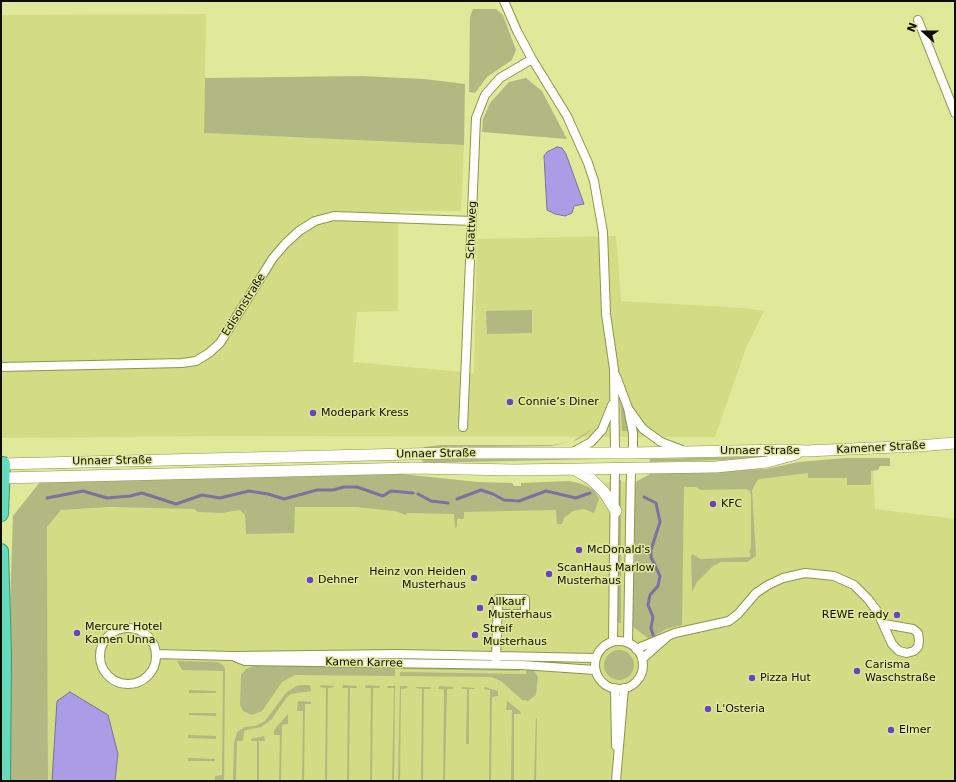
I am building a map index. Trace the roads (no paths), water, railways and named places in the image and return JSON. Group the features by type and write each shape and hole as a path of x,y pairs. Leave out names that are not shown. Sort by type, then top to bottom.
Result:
{"highway":[{"path":"1,514 3,464"},
{"path":"1,551 4,654 3,781"}],"main road":[{"name":"Kamener Straße","path":"806,451 955,443"},
{"name":"Unnaer Straße","path":"3,464 438,453 806,451"},
{"name":"Unnaer Straße","path":"2,478 406,468 461,470 615,469 730,465 767,462 806,451"},
{"path":"615,452 615,469"},
{"path":"631,468 632,453"},
{"path":"573,469 591,479 600,487 616,511"}],"street":[{"path":"504,1 517,31 532,59 567,116 588,163 594,181 603,232 606,314 614,369 615,452"},
{"path":"918,20 955,113"},
{"name":"Schattweg","path":"463,427 475,131 480,106 485,95 500,78 532,59"},
{"name":"Edisonstraße","path":"1,367 182,363 196,361 209,353 220,343 273,258 285,244 299,231 316,221 334,216 472,221"},
{"path":"614,369 628,408 633,433 632,453"},
{"path":"572,453 591,442 602,430 614,398"},
{"path":"628,408 643,429 661,442 684,452"},
{"path":"628,642 631,468"},
{"path":"613,641 616,511 615,469"},
{"path":"636,648 729,621 738,614 756,593 768,585 783,578 805,573 834,576 854,586 868,598 884,624 892,644 899,650 907,653 914,651 918,647 918,633 912,628 884,624"},
{"path":"497,614 497,665"},
{"path":"126,628 138,630 148,637 156,654 154,665 147,676 136,683 130,684 124,684 112,679 104,669 100,658 105,640 114,632 126,628"},
{"path":"613,641 628,642 636,648 642,658 642,672 632,685 624,688 614,688 603,683 595,670 595,658 602,647 613,641"},
{"path":"642,658 660,641"},
{"name":"Kamen Karree","path":"156,654 232,656 390,654 595,658"},
{"name":"Kamen Karree","path":"232,656 245,661 497,665 595,670"},
{"path":"614,688 615,744 618,752"},
{"path":"616,781 624,688"}],"waterway":[{"path":"47,498 83,491 107,498 130,496 142,493 176,504 202,495 220,498 249,491 268,494 284,499 317,490 333,490 344,487 357,487 383,496 391,491 413,493"},
{"path":"457,499 481,490 504,500 519,501 546,491 576,498 590,493"},
{"path":"418,494 431,501 448,503"},
{"path":"644,497 656,503 660,522 651,550 651,557 660,576 658,586 650,595 648,605 653,617 651,628 654,638"}],"place":[{"name":"Connie’s Diner","path":"510,402"},
{"name":"Modepark Kress","path":"313,413"},
{"name":"KFC","path":"713,504"},
{"name":"McDonald's","path":"579,550"},
{"name":"ScanHaus Marlow Musterhaus","path":"549,574"},
{"name":"Heinz von Heiden Musterhaus","path":"474,578"},
{"name":"Dehner","path":"310,580"},
{"name":"Allkauf Musterhaus","path":"480,608"},
{"name":"REWE ready","path":"897,615"},
{"name":"Mercure Hotel Kamen Unna","path":"77,633"},
{"name":"Streif Musterhaus","path":"475,635"},
{"name":"Carisma Waschstraße","path":"857,671"},
{"name":"Pizza Hut","path":"752,678"},
{"name":"L'Osteria","path":"708,709"},
{"name":"Elmer","path":"891,730"}]}
